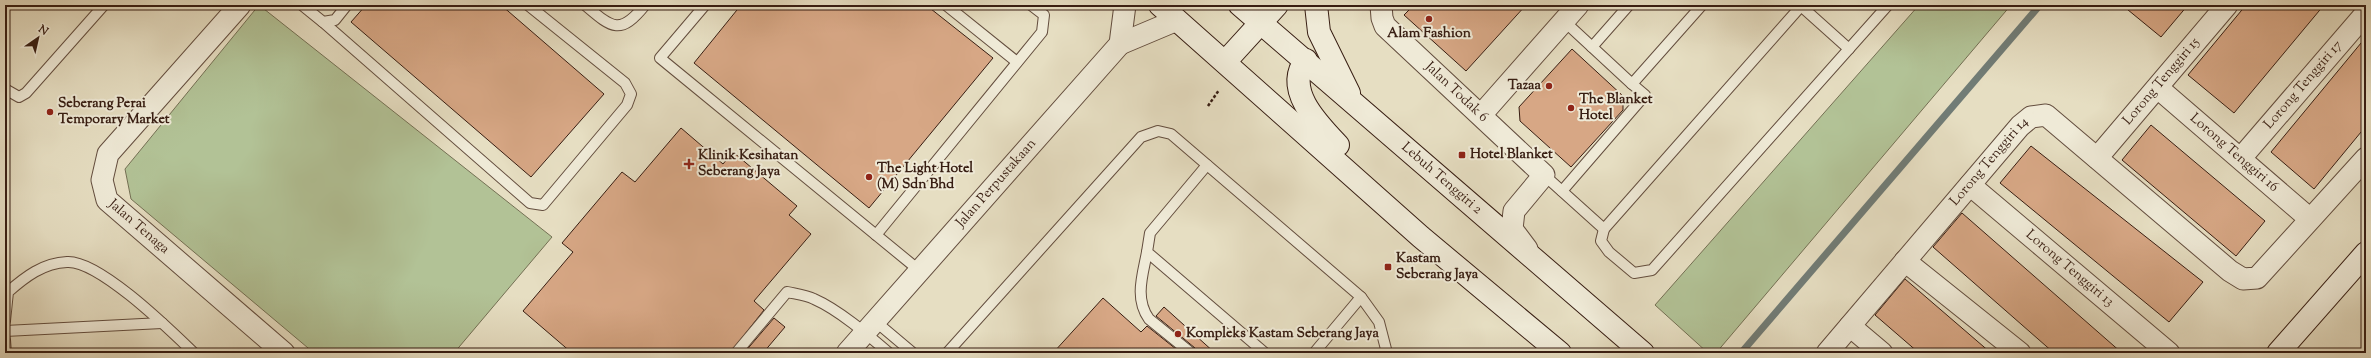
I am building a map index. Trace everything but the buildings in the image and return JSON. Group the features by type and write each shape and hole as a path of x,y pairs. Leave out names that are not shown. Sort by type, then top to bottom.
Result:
{"street":[{"name":"Jalan Tenaga","path":"240,5 108,154 102,180 107,200 284,353"},
{"path":"1120,44 1125,5"},
{"path":"1160,5 1421,236 1560,353"},
{"name":"Lebuh Tenggiri 2","path":"1240,5 1306,60 1643,353"},
{"path":"1226,62 1277,5"},
{"path":"1316,5 1319,32 1353,102"},
{"name":"Jalan Todak 6","path":"1381,5 1382,18 1386,26 1544,175"},
{"path":"1481,115 1578,5"},
{"name":"Lorong Tenggiri 15","path":"2097,158 2227,5"},
{"name":"Lorong Tenggiri 17","path":"2241,158 2366,13"},
{"path":"1120,44 1177,20"},
{"name":"Jalan Perpustakaan","path":"847,353 1120,44"},
{"path":"1306,60 1298,70 1297,84 1317,122 1421,236"},
{"name":"Lorong Tenggiri 16","path":"2158,88 2310,219"},
{"name":"Lorong Tenggiri 14","path":"1827,353 2020,126 2031,117 2046,115 2230,271 2243,279 2257,278 2310,219"},
{"path":"2310,219 2366,158"},
{"path":"1533,258 1512,229 1514,211 1544,175"},
{"name":"Lorong Tenggiri 13","path":"1970,185 2169,353"},
{"path":"2284,351 2366,253"},
{"path":"1905,261 2020,353"},
{"path":"1850,326 1882,353"}],"lane":[{"path":"5,89 19,97 26,93 104,5"},
{"path":"302,5 530,203 543,205 627,105 631,94 625,83 528,5"},
{"path":"323,22 335,20 347,5"},
{"path":"585,5 604,22 617,26 632,21 645,5"},
{"path":"705,5 660,58 920,271"},
{"path":"946,5 1017,62"},
{"path":"876,235 1042,32 1044,15 1031,5"},
{"path":"1592,47 1629,5"},
{"path":"1632,84 1702,5"},
{"path":"1849,49 1801,5 1604,228 1601,241 1609,252 1634,273 1652,270 1849,49 1888,5"},
{"path":"1562,191 1645,96 1564,21"},
{"path":"947,353 1141,137 1158,131 1171,134 1361,298 1379,322 1387,353"},
{"path":"1191,353 1149,319 1144,312 1139,295 1150,233 1207,165"},
{"path":"1544,175 1604,228"},
{"path":"1147,252 1265,353"},
{"path":"5,321 8,292 34,270 68,261 97,271 143,305 194,353"},
{"path":"736,353 787,292 813,299 870,327 913,353"},
{"path":"1314,353 1361,298"},
{"path":"5,331 162,323"},
{"path":"870,327 889,353"},
{"path":"5,340 6,353"}],"path":[{"path":"1208,106 1220,88"}],"green space":[{"path":"259,5 552,237 454,353 314,353 131,199 125,169"},
{"path":"1919,5 2011,5 1716,353 1708,353 1655,305"}],"waterway":[{"path":"1741,353 2040,5"}],"place":[{"name":"Alam Fashion","path":"1429,19"},
{"name":"Tazaa","path":"1549,86"},
{"name":"The Blanket Hotel","path":"1571,108"},
{"name":"Seberang Perai Temporary Market","path":"50,112"},
{"name":"Hotel Blanket","path":"1462,155"},
{"name":"Klinik Kesihatan Seberang Jaya","path":"689,164"},
{"name":"The Light Hotel (M) Sdn Bhd","path":"869,177"},
{"name":"Kastam Seberang Jaya","path":"1388,267"},
{"name":"Kompleks Kastam Seberang Jaya","path":"1178,334"}]}
